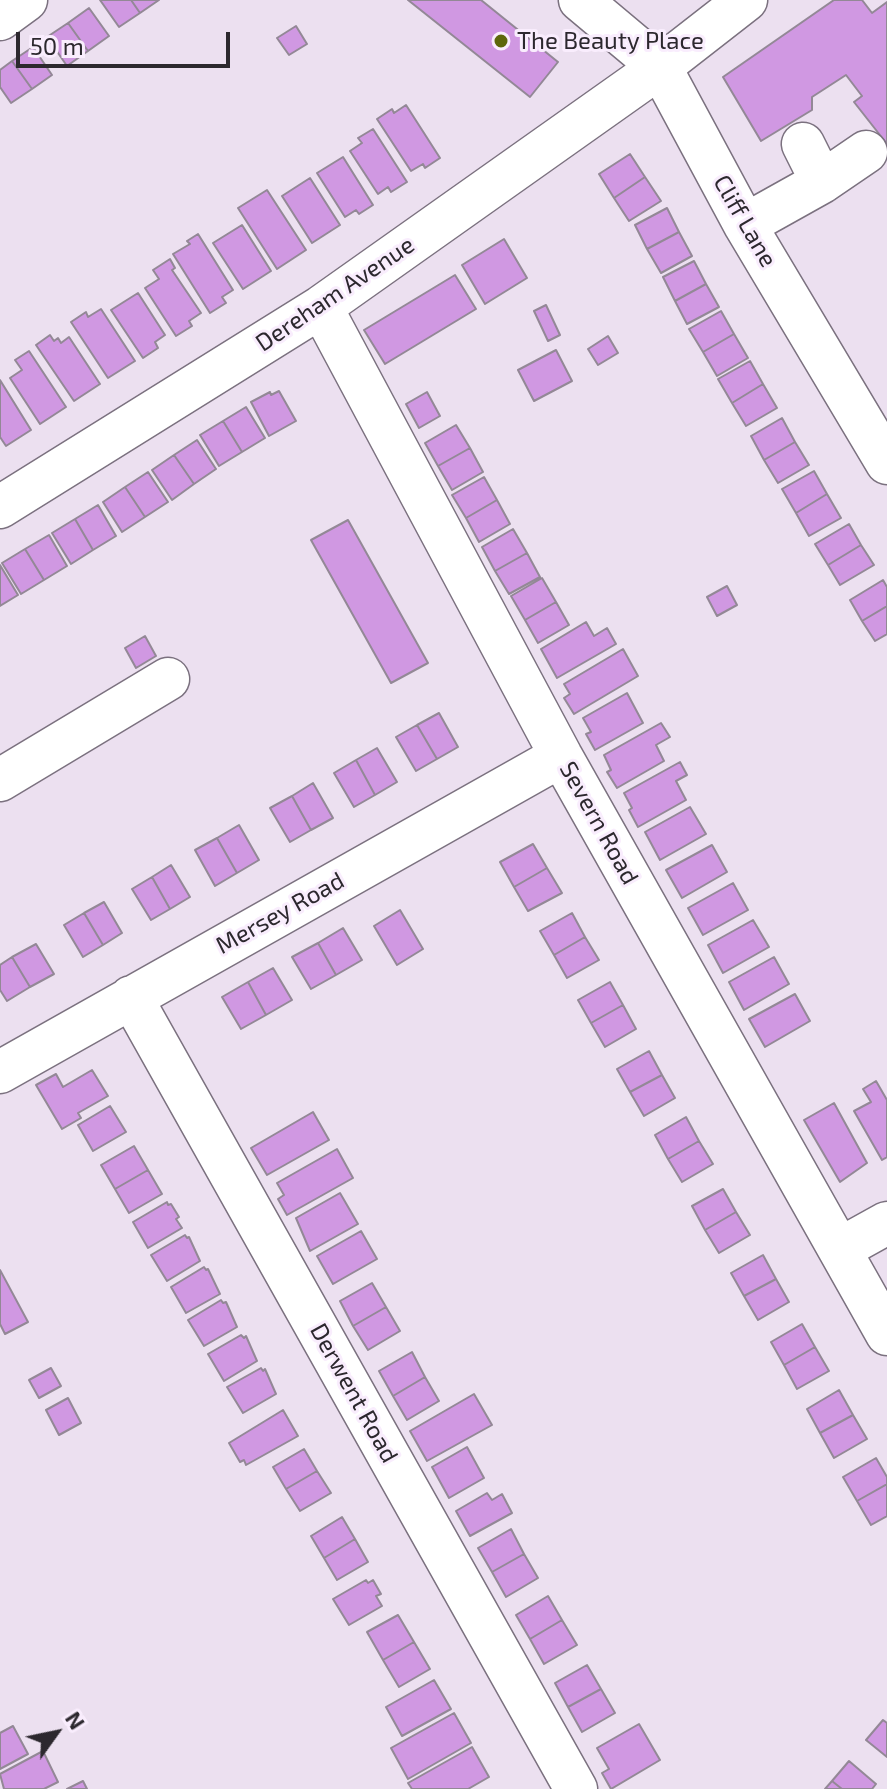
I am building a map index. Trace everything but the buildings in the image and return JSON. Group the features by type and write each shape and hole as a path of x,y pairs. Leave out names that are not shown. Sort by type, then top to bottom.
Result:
{"street":[{"path":"0,19 26,0"},
{"name":"Cliff Lane","path":"580,0 660,67 745,225 887,463"},
{"name":"Dereham Avenue","path":"0,507 321,307 660,67 746,0"},
{"path":"803,144 822,182"},
{"path":"745,225 822,182 866,152"},
{"name":"Severn Road","path":"321,307 561,756 887,1334"},
{"path":"0,780 168,679"},
{"name":"Mersey Road","path":"0,1072 561,756"},
{"name":"Derwent Road","path":"131,997 576,1789"},
{"path":"840,1249 887,1223"}],"place":[{"name":"The Beauty Place","path":"501,41"}]}
